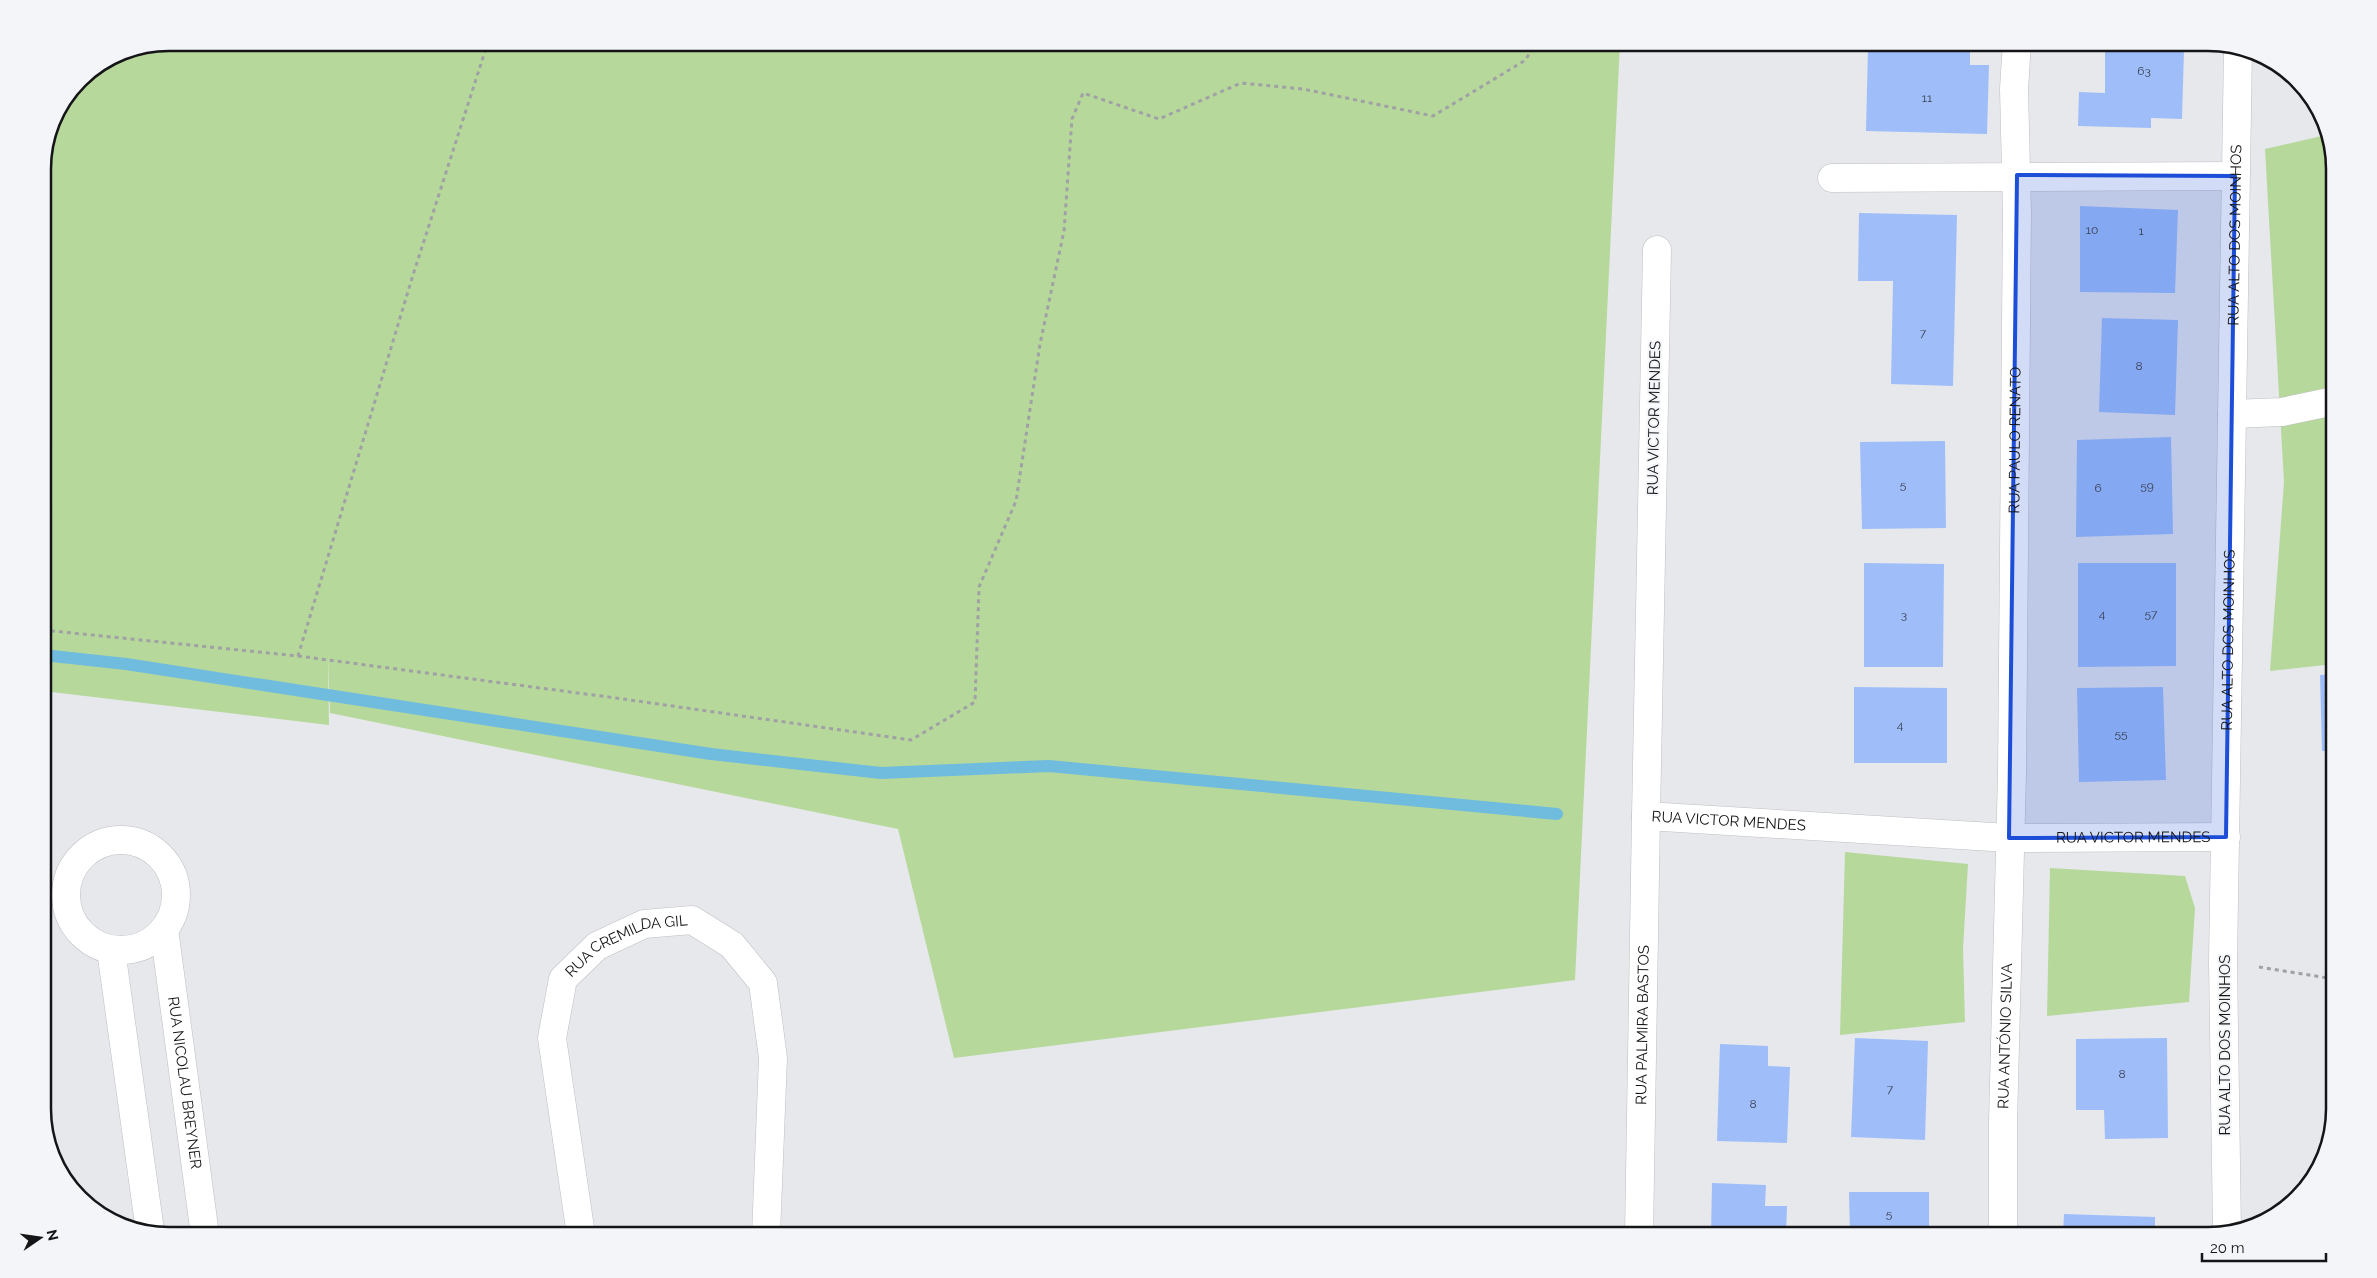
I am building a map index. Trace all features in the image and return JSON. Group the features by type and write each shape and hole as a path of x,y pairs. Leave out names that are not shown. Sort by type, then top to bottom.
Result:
{"street":[{"name":"RUA PAULO RENATO","path":"2010,838 2017,175 2014,89 2016,51"},
{"name":"RUA ALTO DOS MOINHOS","path":"2226,1225 2224,961 2238,55"},
{"path":"1832,178 2017,175 2235,176"},
{"name":"RUA VICTOR MENDES","path":"1657,250 1646,816 2010,838 2226,836"},
{"path":"2232,414 2282,412 2325,404"},
{"name":"RUA PALMIRA BASTOS","path":"1639,1227 1646,816"},
{"name":"RUA ANTÓNIO SILVA","path":"2003,1227 2003,1122 2010,838"},
{"path":"120,839 137,842 153,850 166,862 174,878 176,896 173,914 164,929 154,940 140,947 126,950 111,950 94,943 79,932 69,916 54,899 67,880 74,864 86,851 102,842 120,839"},
{"name":"RUA CREMILDA GIL","path":"580,1227 552,1038 563,979 597,946 644,924 692,920 732,945 763,983 773,1058 766,1227"},
{"name":"RUA NICOLAU BREYNER","path":"164,929 204,1227"},
{"path":"111,950 149,1225"}],"path":[{"path":"298,656 413,275 485,51"},
{"path":"52,631 298,656 616,698 911,740 975,702 979,587 1016,501 1040,344 1064,231 1072,118 1083,92 1159,118 1241,83 1303,89 1433,116 1524,61 1532,51"},
{"path":"2224,961 2326,978"}],"highlighted area":[{"path":"2017,175 2235,176 2226,837 2009,838"}],"green space":[{"path":"169,51 1620,51 1575,980 954,1058 898,829 330,713 328,653 329,725 52,692 52,153 57,131 63,117 76,97 91,80 117,63 138,55"},
{"path":"2321,136 2325,161 2326,665 2270,671 2284,482 2265,149"},
{"path":"1845,852 1968,864 1963,949 1965,1022 1840,1035"},
{"path":"2050,868 2185,876 2195,908 2189,1002 2047,1016"}],"building":[{"path":"1868,51 1970,51 1970,65 1989,65 1987,134 1866,131"},
{"path":"2105,51 2184,51 2182,119 2151,118 2151,128 2078,126 2079,92 2105,93"},
{"path":"2080,206 2178,210 2175,293 2080,292"},
{"path":"1859,213 1957,215 1953,386 1891,384 1893,281 1858,281"},
{"path":"2102,318 2178,320 2175,415 2099,412"},
{"path":"2171,437 2173,534 2076,537 2077,440"},
{"path":"1945,441 1946,528 1862,529 1860,442"},
{"path":"1864,563 1944,564 1943,667 1864,667"},
{"path":"2078,563 2176,563 2176,666 2078,667"},
{"path":"2320,675 2326,675 2326,751 2322,751"},
{"path":"1854,687 1947,688 1947,763 1854,763"},
{"path":"2163,687 2166,780 2079,782 2077,688"},
{"path":"1855,1038 1928,1041 1925,1140 1851,1137"},
{"path":"2167,1038 2168,1138 2105,1139 2104,1110 2076,1110 2076,1039"},
{"path":"1720,1044 1768,1046 1768,1066 1790,1067 1787,1143 1717,1141"},
{"path":"1712,1183 1766,1185 1765,1206 1787,1206 1786,1227 1711,1227"},
{"path":"1849,1192 1929,1192 1929,1227 1850,1227"},
{"path":"2064,1214 2155,1217 2155,1227 2063,1227"}],"waterway":[{"path":"52,656 126,664 711,754 881,773 1049,766 1557,814"}]}
